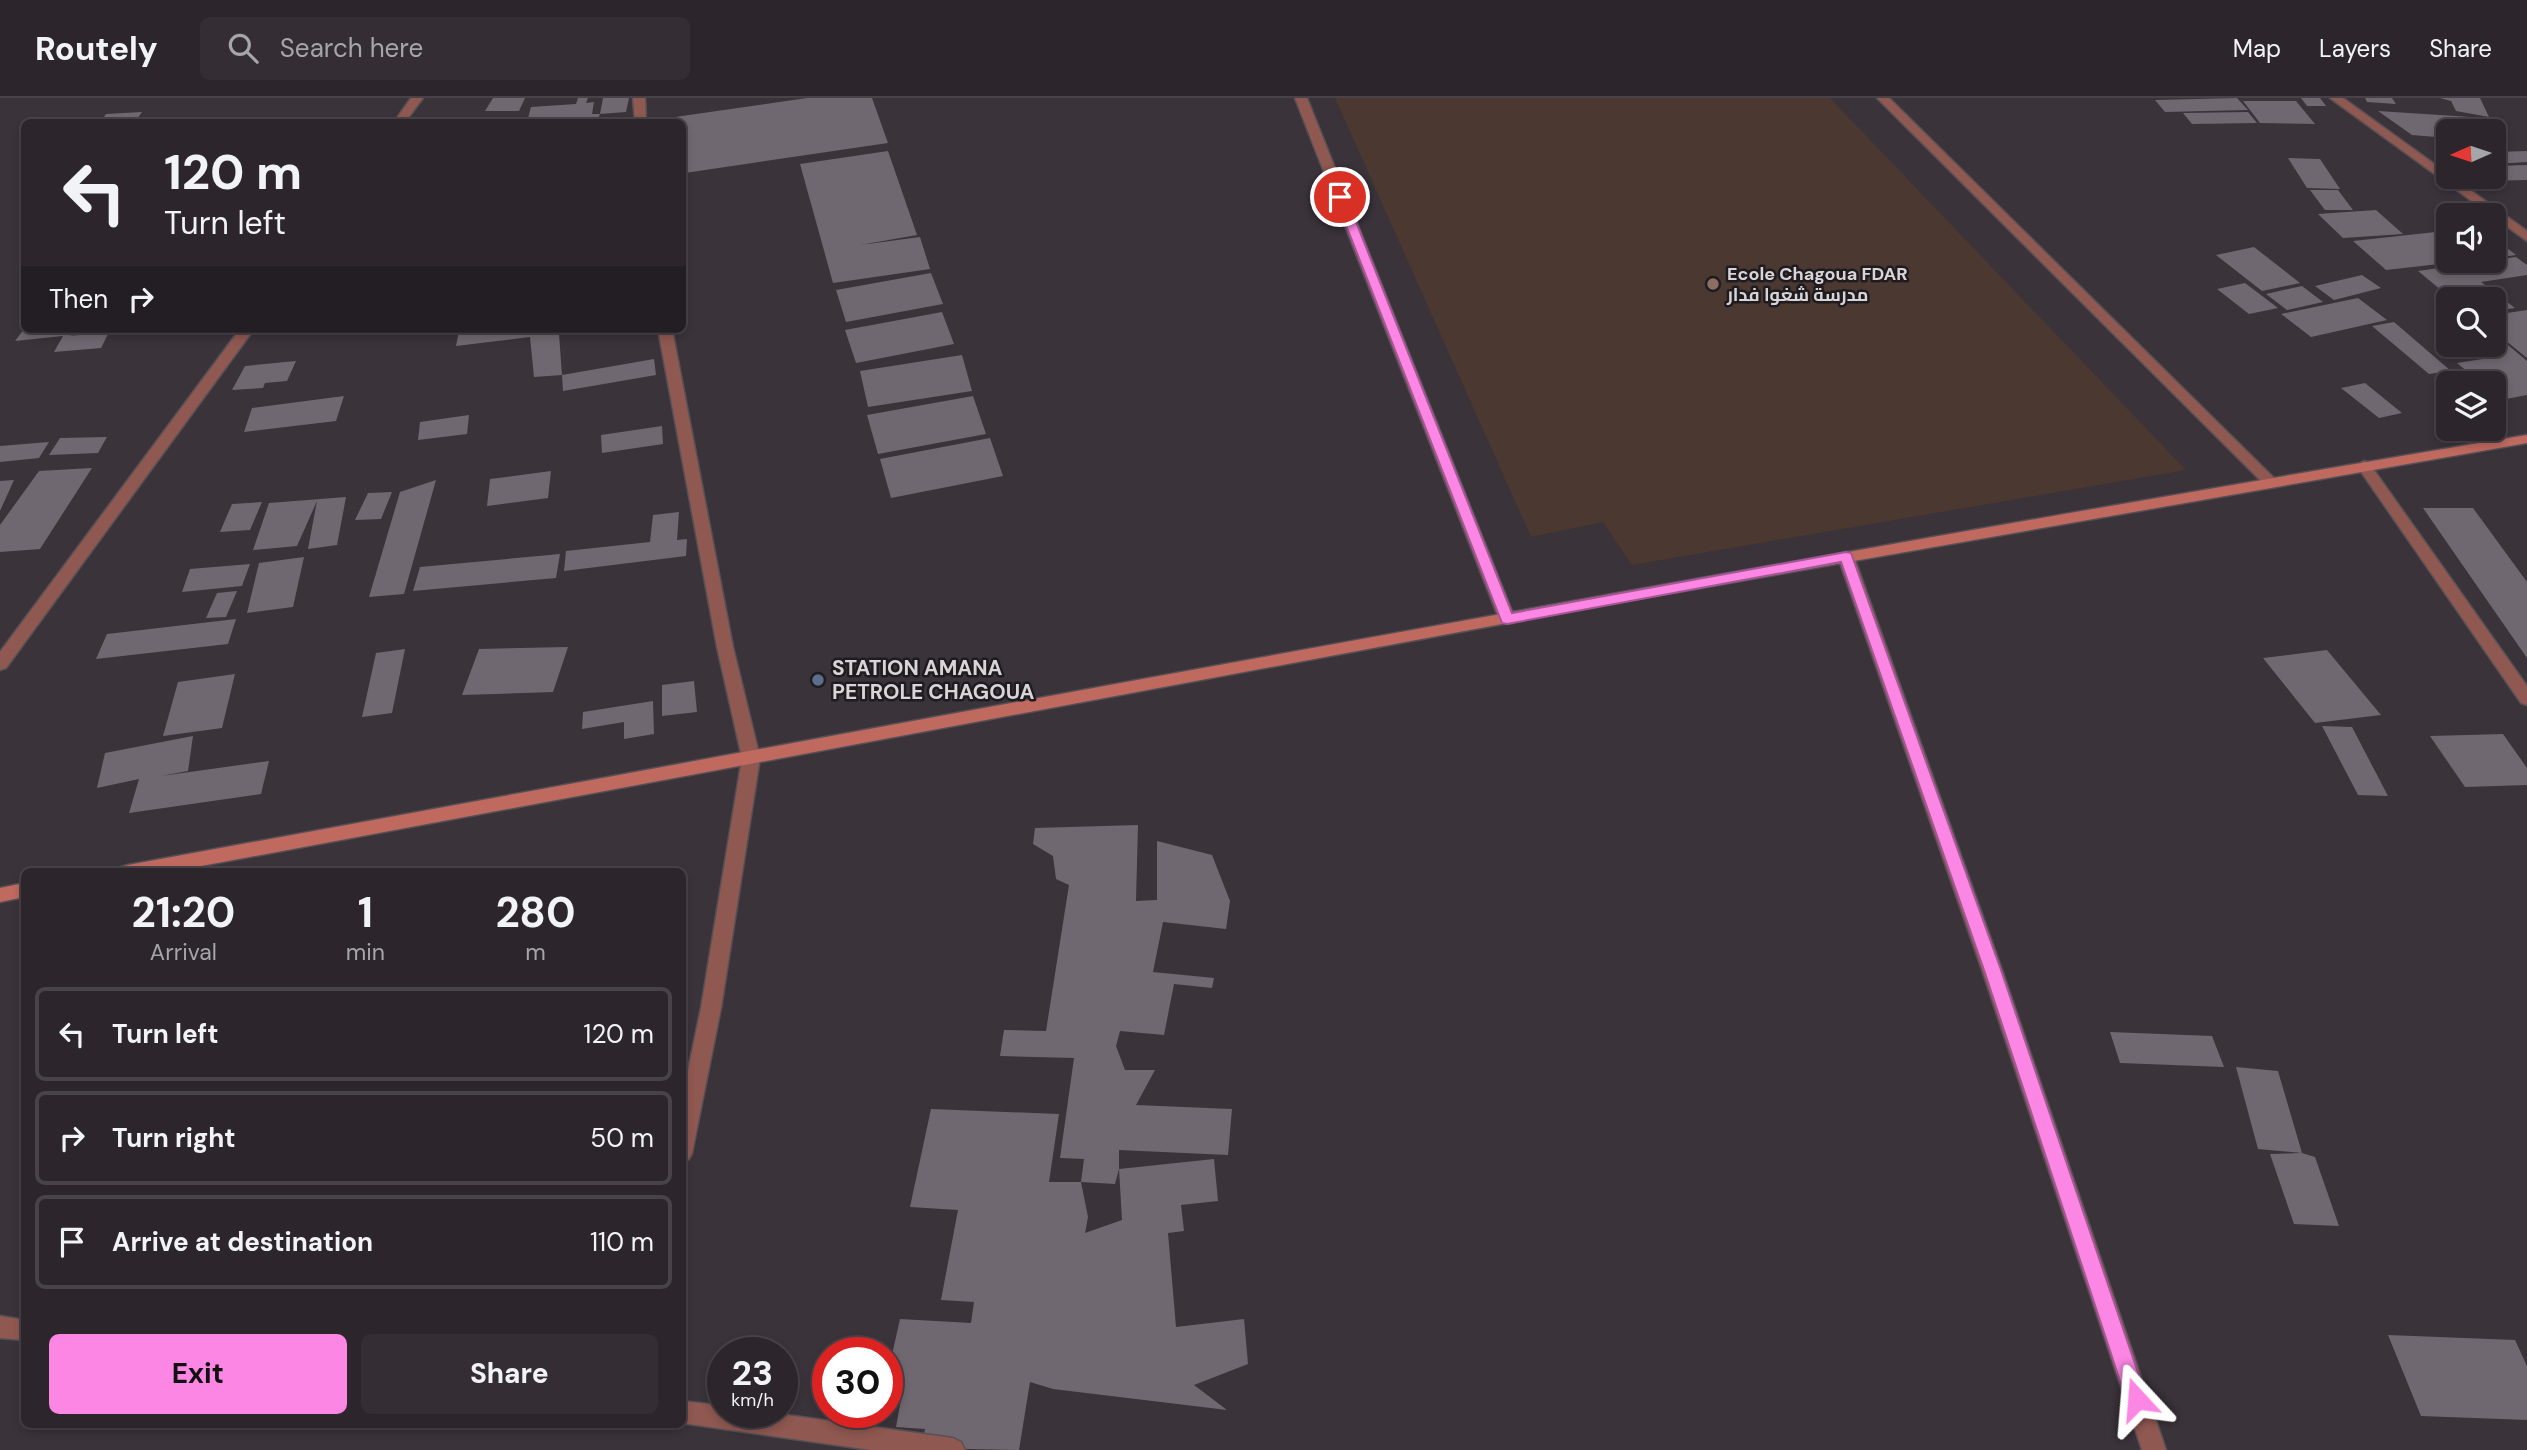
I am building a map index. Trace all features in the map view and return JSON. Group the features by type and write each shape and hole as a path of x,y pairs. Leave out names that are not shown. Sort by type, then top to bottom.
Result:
{"street":[{"path":"401,119 417,98"},
{"path":"639,98 640,119"},
{"path":"1301,98 1507,619"},
{"path":"1883,98 2269,481"},
{"path":"2336,98 2527,237"},
{"path":"0,664 244,333"},
{"path":"666,333 724,647 751,758 710,1008 686,1132"},
{"path":"150,868 1846,557 2269,481 2527,439"},
{"path":"2364,466 2527,699"},
{"path":"1846,557 1992,970 2154,1450"},
{"path":"0,895 21,891"},
{"path":"0,1327 21,1330"},
{"path":"686,1413 953,1450"}],"shaded area":[{"name":"Ecole Chagoua FDAR مدرسة شغوا فدار","path":"1335,98 1830,98 2186,470 1632,565 1603,522 1531,537"}],"building":[{"path":"493,98 525,98 519,111 485,111"},
{"path":"578,98 588,98 586,103 594,102 592,114 600,114 598,119 528,119 531,107 576,104"},
{"path":"603,98 629,98 626,112 600,114"},
{"path":"807,98 872,98 888,143 686,173 686,119 675,117"},
{"path":"2237,98 2248,110 2165,112 2155,100"},
{"path":"2301,98 2320,98 2326,106 2307,106"},
{"path":"2365,98 2392,98 2396,104 2367,102"},
{"path":"2440,98 2480,98 2489,117 2456,111 2451,101"},
{"path":"2243,101 2296,101 2315,124 2260,123"},
{"path":"2378,111 2487,119 2436,119 2436,137 2412,135"},
{"path":"142,112 137,119 102,119 106,114"},
{"path":"2248,112 2257,123 2192,124 2183,113"},
{"path":"888,151 917,235 860,245 920,237 930,269 833,283 800,164"},
{"path":"2527,151 2527,162 2506,163 2506,152"},
{"path":"2288,158 2320,159 2340,189 2307,188"},
{"path":"2527,165 2527,180 2506,180 2506,166"},
{"path":"2310,190 2338,190 2353,210 2325,210"},
{"path":"2376,210 2403,234 2343,238 2318,214"},
{"path":"2436,232 2436,264 2386,270 2353,241"},
{"path":"2254,247 2300,283 2262,291 2216,255"},
{"path":"2506,247 2516,255 2506,256"},
{"path":"2516,257 2527,265 2527,275 2481,282 2488,287 2437,287 2418,271 2436,268 2436,273 2506,273 2506,258"},
{"path":"931,273 943,304 846,322 836,290"},
{"path":"2362,275 2381,288 2334,300 2315,286"},
{"path":"2245,283 2278,308 2249,314 2217,289"},
{"path":"2302,286 2323,302 2287,310 2266,294"},
{"path":"2358,298 2387,320 2311,337 2281,314"},
{"path":"2506,301 2515,308 2506,309"},
{"path":"2527,310 2527,358 2506,341 2506,313"},
{"path":"942,312 954,344 856,363 845,330"},
{"path":"2394,322 2451,371 2429,374 2372,326"},
{"path":"21,333 81,333 69,336 108,333 101,348 54,352 63,336 15,341"},
{"path":"459,333 568,333 559,334 562,375 534,377 530,337 456,346"},
{"path":"2506,345 2527,361 2527,395 2506,399 2506,371 2467,371 2457,363 2506,357"},
{"path":"962,355 972,391 868,407 860,371"},
{"path":"654,359 656,375 563,391 562,375"},
{"path":"296,361 287,381 265,383 263,388 232,390 245,366"},
{"path":"2365,383 2402,413 2379,418 2341,388"},
{"path":"344,396 336,421 244,432 252,408"},
{"path":"973,396 986,434 878,454 867,415"},
{"path":"469,415 467,434 418,440 420,422"},
{"path":"662,426 663,444 602,453 601,435"},
{"path":"107,437 98,453 49,455 60,438"},
{"path":"990,438 1003,476 891,498 880,459"},
{"path":"49,442 39,458 0,462 0,446"},
{"path":"92,468 40,549 0,552 0,525 39,471"},
{"path":"551,471 548,498 487,506 490,479"},
{"path":"14,480 0,511 0,481"},
{"path":"436,480 404,594 369,597 400,492"},
{"path":"392,492 381,519 355,520 368,493"},
{"path":"346,497 337,545 308,549 317,501 297,546 253,550 269,503"},
{"path":"262,502 250,530 220,532 232,504"},
{"path":"2423,508 2473,508 2527,582 2527,658"},
{"path":"679,512 677,540 687,539 686,556 564,571 566,551 650,542 653,515"},
{"path":"560,554 556,578 413,591 420,567"},
{"path":"304,557 293,607 247,613 259,563"},
{"path":"250,564 242,586 182,592 190,569"},
{"path":"237,591 226,617 206,618 217,593"},
{"path":"236,619 228,644 96,659 107,634"},
{"path":"568,647 553,692 462,695 479,649"},
{"path":"405,649 392,713 362,717 376,653"},
{"path":"2327,650 2381,715 2315,723 2263,658"},
{"path":"235,674 222,728 163,736 178,682"},
{"path":"694,681 697,712 662,716 662,685"},
{"path":"653,701 654,734 624,739 624,722 582,729 583,712"},
{"path":"2322,726 2352,727 2388,796 2358,795"},
{"path":"2503,734 2527,768 2527,785 2465,787 2430,736"},
{"path":"193,736 188,771 161,776 269,761 261,794 129,813 139,779 97,788 105,753"},
{"path":"1138,825 1136,901 1157,900 1157,841 1212,855 1230,901 1226,929 1163,922 1153,972 1214,978 1212,988 1174,984 1164,1035 1120,1031 1116,1046 1125,1070 1155,1070 1136,1105 1232,1109 1228,1155 1119,1150 1119,1169 1115,1184 1081,1182 1084,1159 1060,1158 1074,1058 1000,1056 1004,1030 1046,1031 1069,885 1056,879 1053,856 1033,844 1035,828"},
{"path":"2110,1032 2212,1036 2224,1067 2120,1063"},
{"path":"2236,1067 2278,1071 2302,1153 2258,1149"},
{"path":"931,1109 1059,1114 1049,1182 1081,1182 1088,1217 1085,1233 1122,1220 1119,1169 1214,1159 1218,1201 1181,1205 1184,1231 1168,1233 1176,1327 1244,1319 1248,1364 1194,1385 1227,1410 1053,1389 1030,1382 1019,1450 921,1448 925,1429 903,1427 903,1337 896,1337 900,1319 971,1323 974,1302 941,1300 958,1210 910,1207"},
{"path":"2302,1153 2315,1157 2339,1226 2294,1224 2270,1154"},
{"path":"2388,1335 2515,1340 2527,1366 2527,1420 2421,1416"}],"place":[{"name":"Ecole Chagoua FDAR مدرسة شغوا فدار","path":"1713,284"},
{"name":"STATION AMANA PETROLE CHAGOUA","path":"818,680"}],"route":[{"path":"1340,197 1507,619 1846,557 1992,970 2137,1399"}]}
